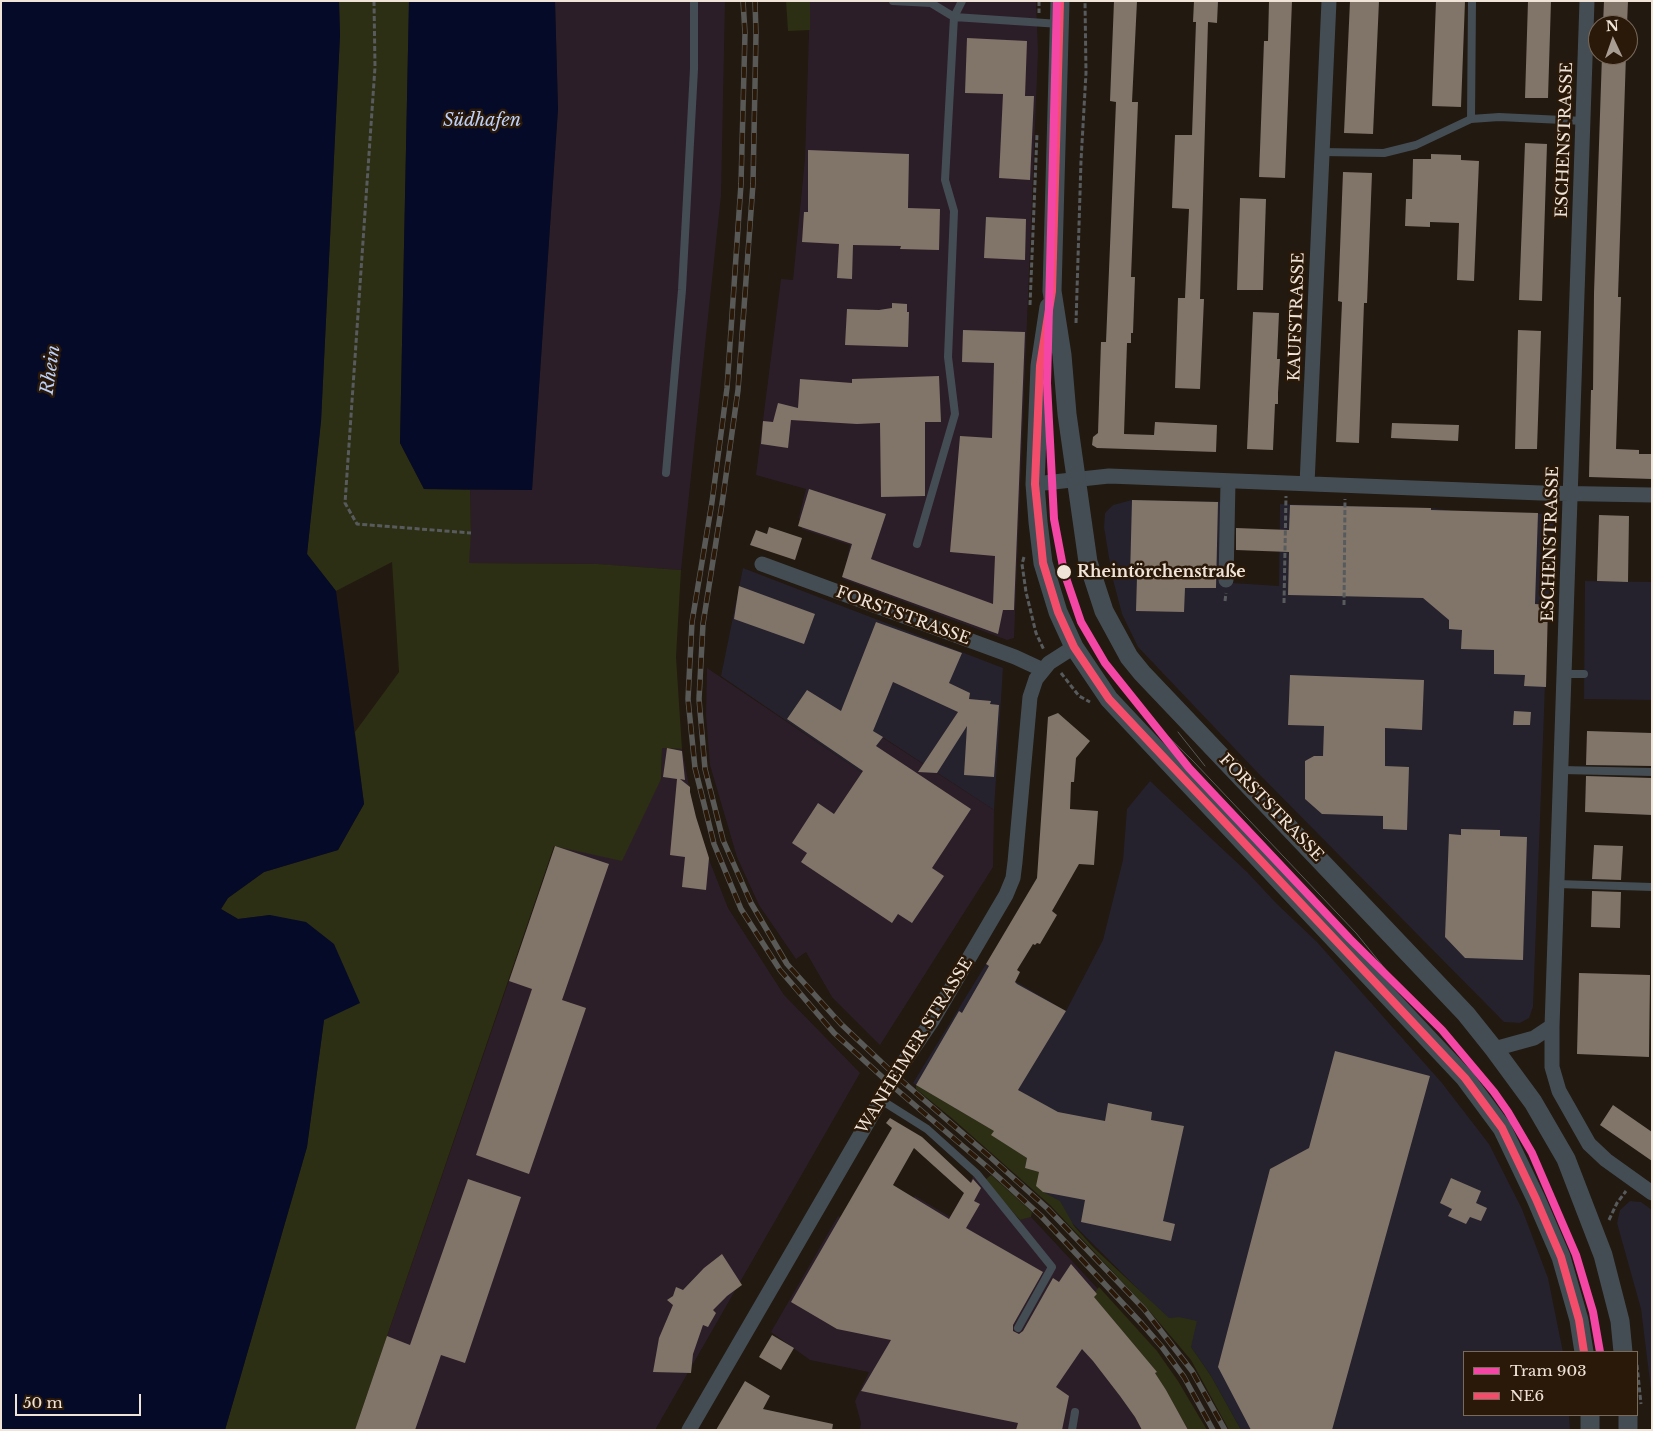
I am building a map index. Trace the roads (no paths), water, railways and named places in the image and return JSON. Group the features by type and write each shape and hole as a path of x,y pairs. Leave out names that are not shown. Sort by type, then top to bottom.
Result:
{"street":[{"path":"1060,1 1052,291 1040,366 1035,484 1043,563 1058,612 1074,647 1109,699 1465,1078 1502,1128 1536,1199 1560,1257 1579,1320 1584,1351"},
{"name":"KAUFSTRASSE","path":"1307,484 1329,1"},
{"name":"ESCHENSTRASSE","path":"1552,1026 1587,1"},
{"path":"1052,291 1062,355 1067,414 1076,480"},
{"path":"1035,484 1109,476 1541,493 1652,495"},
{"name":"FORSTSTRASSE","path":"1076,480 1088,562 1104,611 1129,656 1142,673 1460,1008 1494,1049 1533,1102 1566,1159 1603,1255 1620,1322 1624,1351"},
{"path":"1226,580 1228,482"},
{"name":"FORSTSTRASSE","path":"762,564 1016,657 1047,666"},
{"name":"WANHEIMER STRASSE","path":"689,1430 881,1100 908,1055 932,1022 1006,895 1013,878 1030,696 1036,679 1047,666 1074,647"},
{"path":"1494,1049 1534,1038 1552,1026"},
{"path":"1552,1026 1552,1067 1559,1092 1589,1144 1606,1160 1652,1193"},
{"path":"1590,1416 1590,1430"},
{"path":"1628,1430 1633,1416"}],"lane":[{"path":"666,473 683,281 694,69 694,1"},
{"path":"894,1 931,3 954,17 1060,24"},
{"path":"917,544 955,414 948,357 954,211 945,180 954,17 962,1"},
{"path":"1471,119 1472,1"},
{"path":"1322,152 1384,153 1416,145 1471,119 1499,117 1584,122"},
{"path":"1564,674 1584,674"},
{"path":"1561,770 1652,772"},
{"path":"1557,884 1652,887"},
{"path":"881,1100 927,1129 977,1174 1052,1267 1018,1328"},
{"path":"1072,1430 1074,1412"}],"water":[{"name":"Rhein","path":"1,1 339,1 340,35 321,421 307,554 336,591 364,804 338,850 264,872 228,898 221,909 238,919 270,915 306,922 334,944 360,1003 324,1020 307,1147 225,1430 1,1430"},
{"name":"Südhafen","path":"409,1 555,1 558,109 532,490 424,489 400,443"}],"tram line":[{"name":"903","path":"1057,1 1047,383 1054,519 1064,572 1081,622 1105,663 1189,768 1350,939 1442,1030 1494,1092 1532,1153 1576,1255 1593,1312 1600,1351"},
{"path":"1143,712 1193,761 1356,933 1407,996"},
{"path":"1178,732 1205,766"}],"railway":[{"path":"743,1 745,33 741,184 727,388 712,502 692,622 688,699 695,768 714,844 741,909 780,970 834,1033 1041,1216 1162,1347 1184,1377 1213,1430"},
{"path":"755,1 753,184 738,390 703,624 699,699 705,769 723,840 751,903 787,964 841,1024 895,1075 1048,1209 1144,1309 1192,1371 1225,1430"}],"place":[{"name":"Rheintörchenstraße","path":"1064,572"}]}
